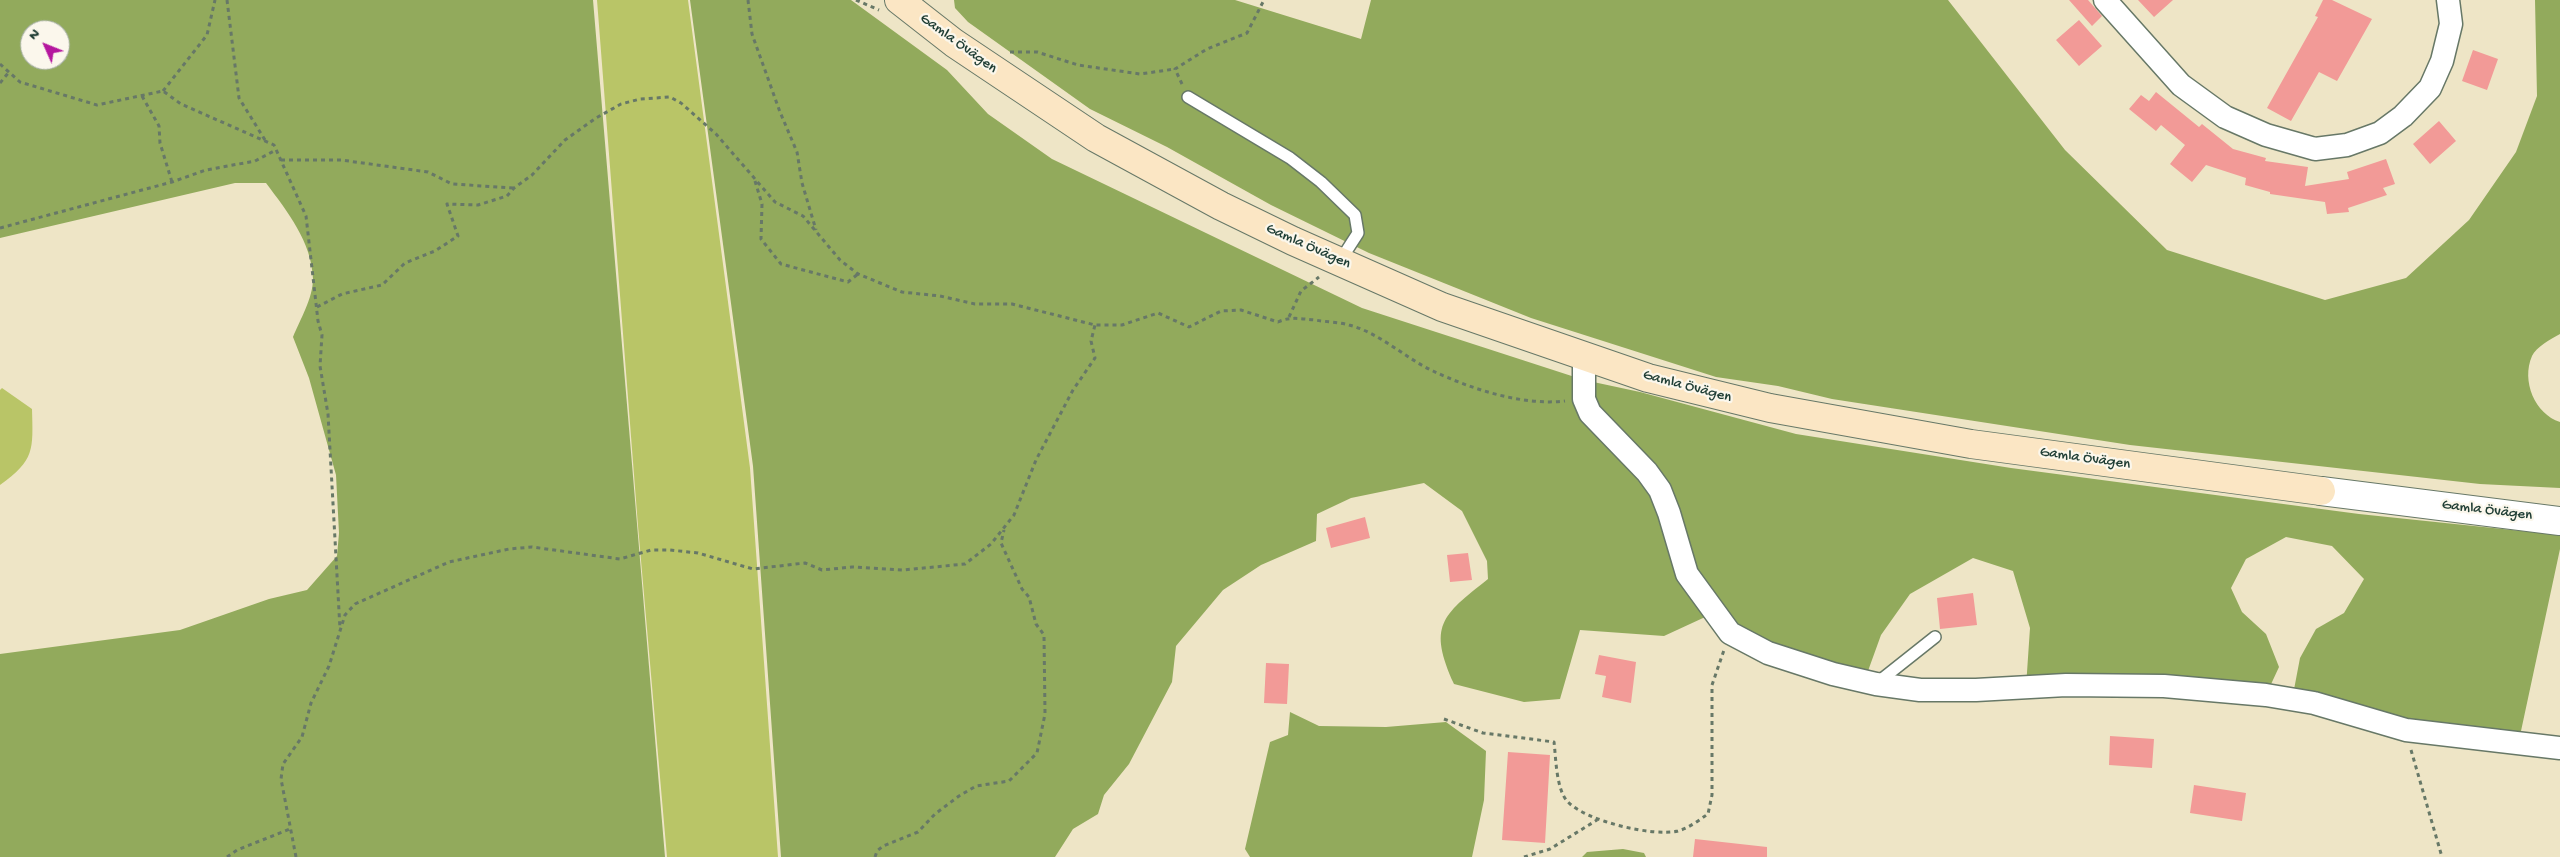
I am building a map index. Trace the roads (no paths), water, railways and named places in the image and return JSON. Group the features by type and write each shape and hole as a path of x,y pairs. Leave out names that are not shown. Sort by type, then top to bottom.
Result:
{"main road":[{"name":"Gamla Övägen","path":"899,0 954,43 1096,138 1221,206 1442,307 1648,378 1779,410 1970,444 2321,491"}],"street":[{"path":"2105,0 2181,85 2225,117 2266,135 2315,149 2347,145 2380,134 2403,116 2430,88 2442,61 2451,24 2448,0"},
{"path":"1584,356 1584,399 1590,413 1628,451 1660,490 1687,574 1730,633 1768,653 1833,674 1876,684 1920,690 1976,690 2066,685 2164,686 2266,696 2314,703 2406,730 2560,748"},
{"name":"Gamla Övägen","path":"2321,491 2560,520"}],"lane":[{"path":"1188,97 1290,158 1342,201 1355,215 1358,234 1340,261"},
{"path":"1876,684 1935,637"}]}
